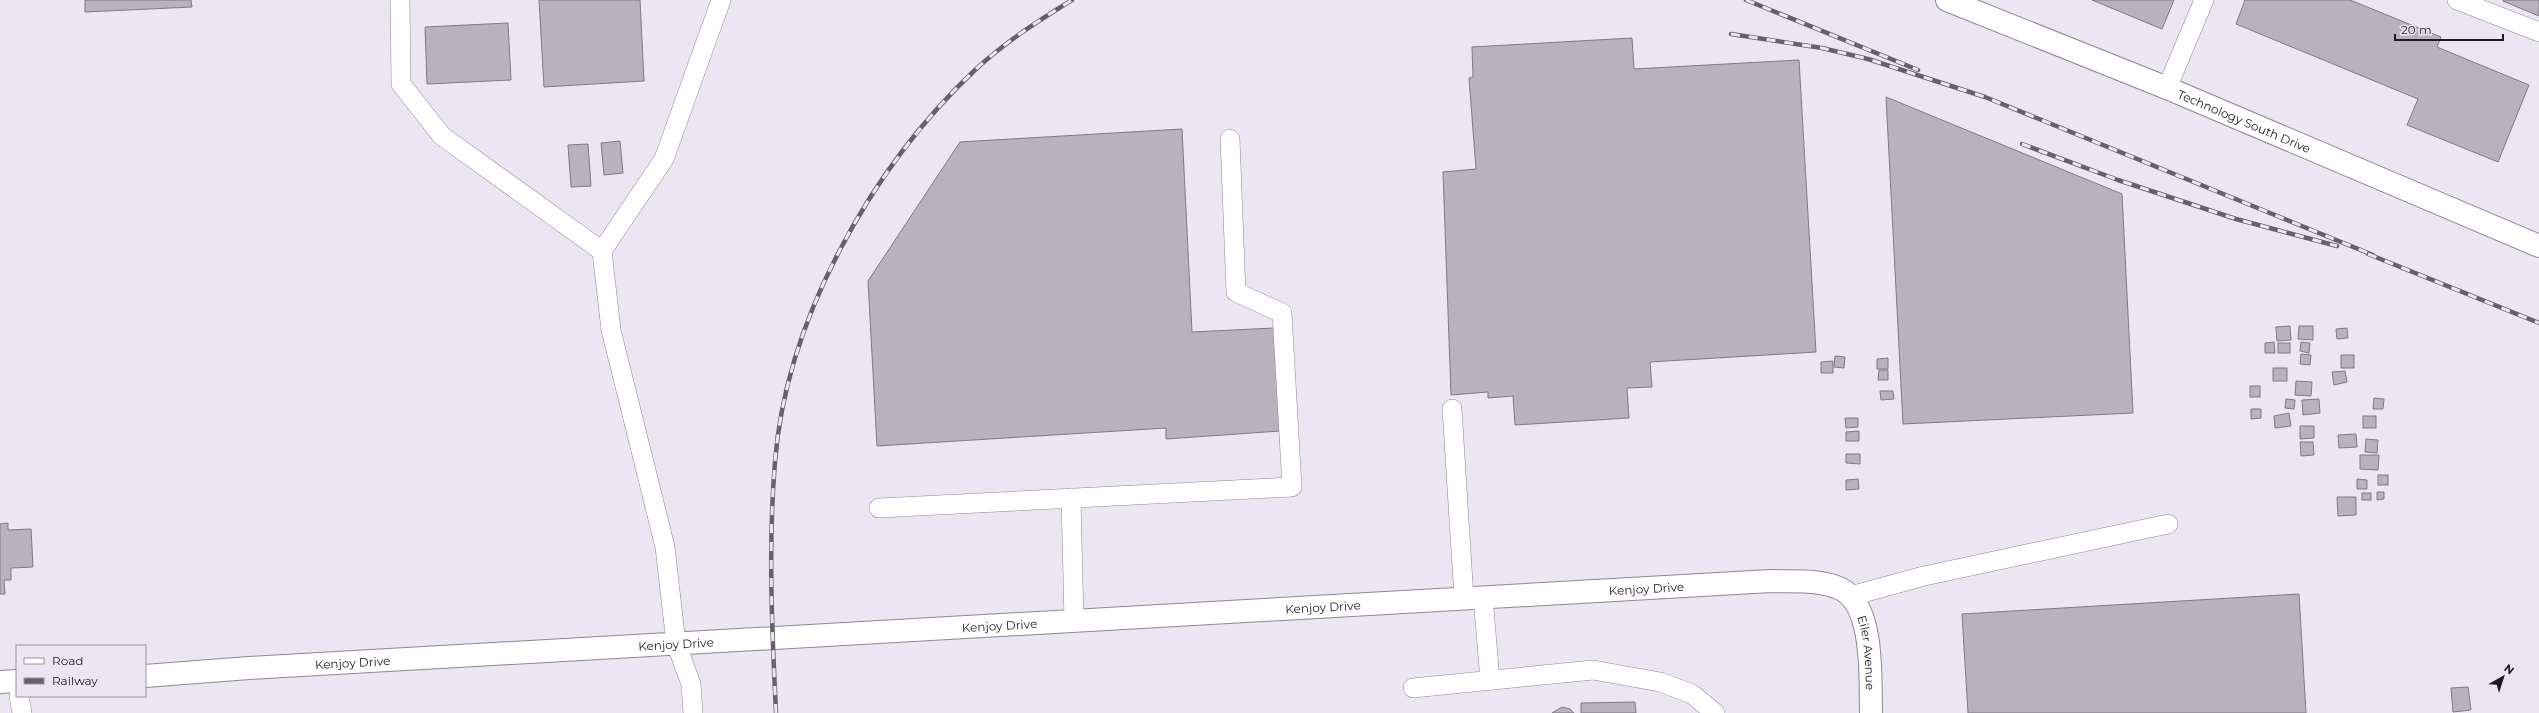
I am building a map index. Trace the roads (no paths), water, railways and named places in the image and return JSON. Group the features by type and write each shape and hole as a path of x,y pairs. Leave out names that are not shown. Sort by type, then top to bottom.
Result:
{"street":[{"name":"Technology South Drive","path":"1947,0 2167,88 2539,246"},
{"name":"Kenjoy Drive","path":"146,676 676,643 1771,581 1823,583 1841,589 1850,596"},
{"name":"Eiler Avenue","path":"1850,596 1864,621 1868,641 1871,713"},
{"path":"0,682 16,681"}],"lane":[{"path":"400,0 401,84 442,136 602,251"},
{"path":"693,713 691,684 676,643 665,547 611,330 602,251 664,158 721,0"},
{"path":"2167,88 2204,0"},
{"path":"2457,0 2539,32"},
{"path":"879,508 1292,487 1282,313 1236,292 1230,139"},
{"path":"1452,409 1473,597 1490,680"},
{"path":"1071,498 1074,620"},
{"path":"1850,596 1924,576 2168,524"},
{"path":"1413,688 1593,670 1660,682 1692,694 1715,713"},
{"path":"19,697 22,713"}],"railway":[{"path":"776,713 771,556 775,462 783,408 796,354 816,301 840,249 869,199 902,152 937,109 975,70 998,50 1034,24 1072,0"},
{"path":"1746,0 1918,70"},
{"path":"1731,34 1822,48 1868,59 1985,97 2373,255"},
{"path":"2022,144 2118,180 2236,219 2337,246"},
{"path":"2368,254 2539,323"}]}
